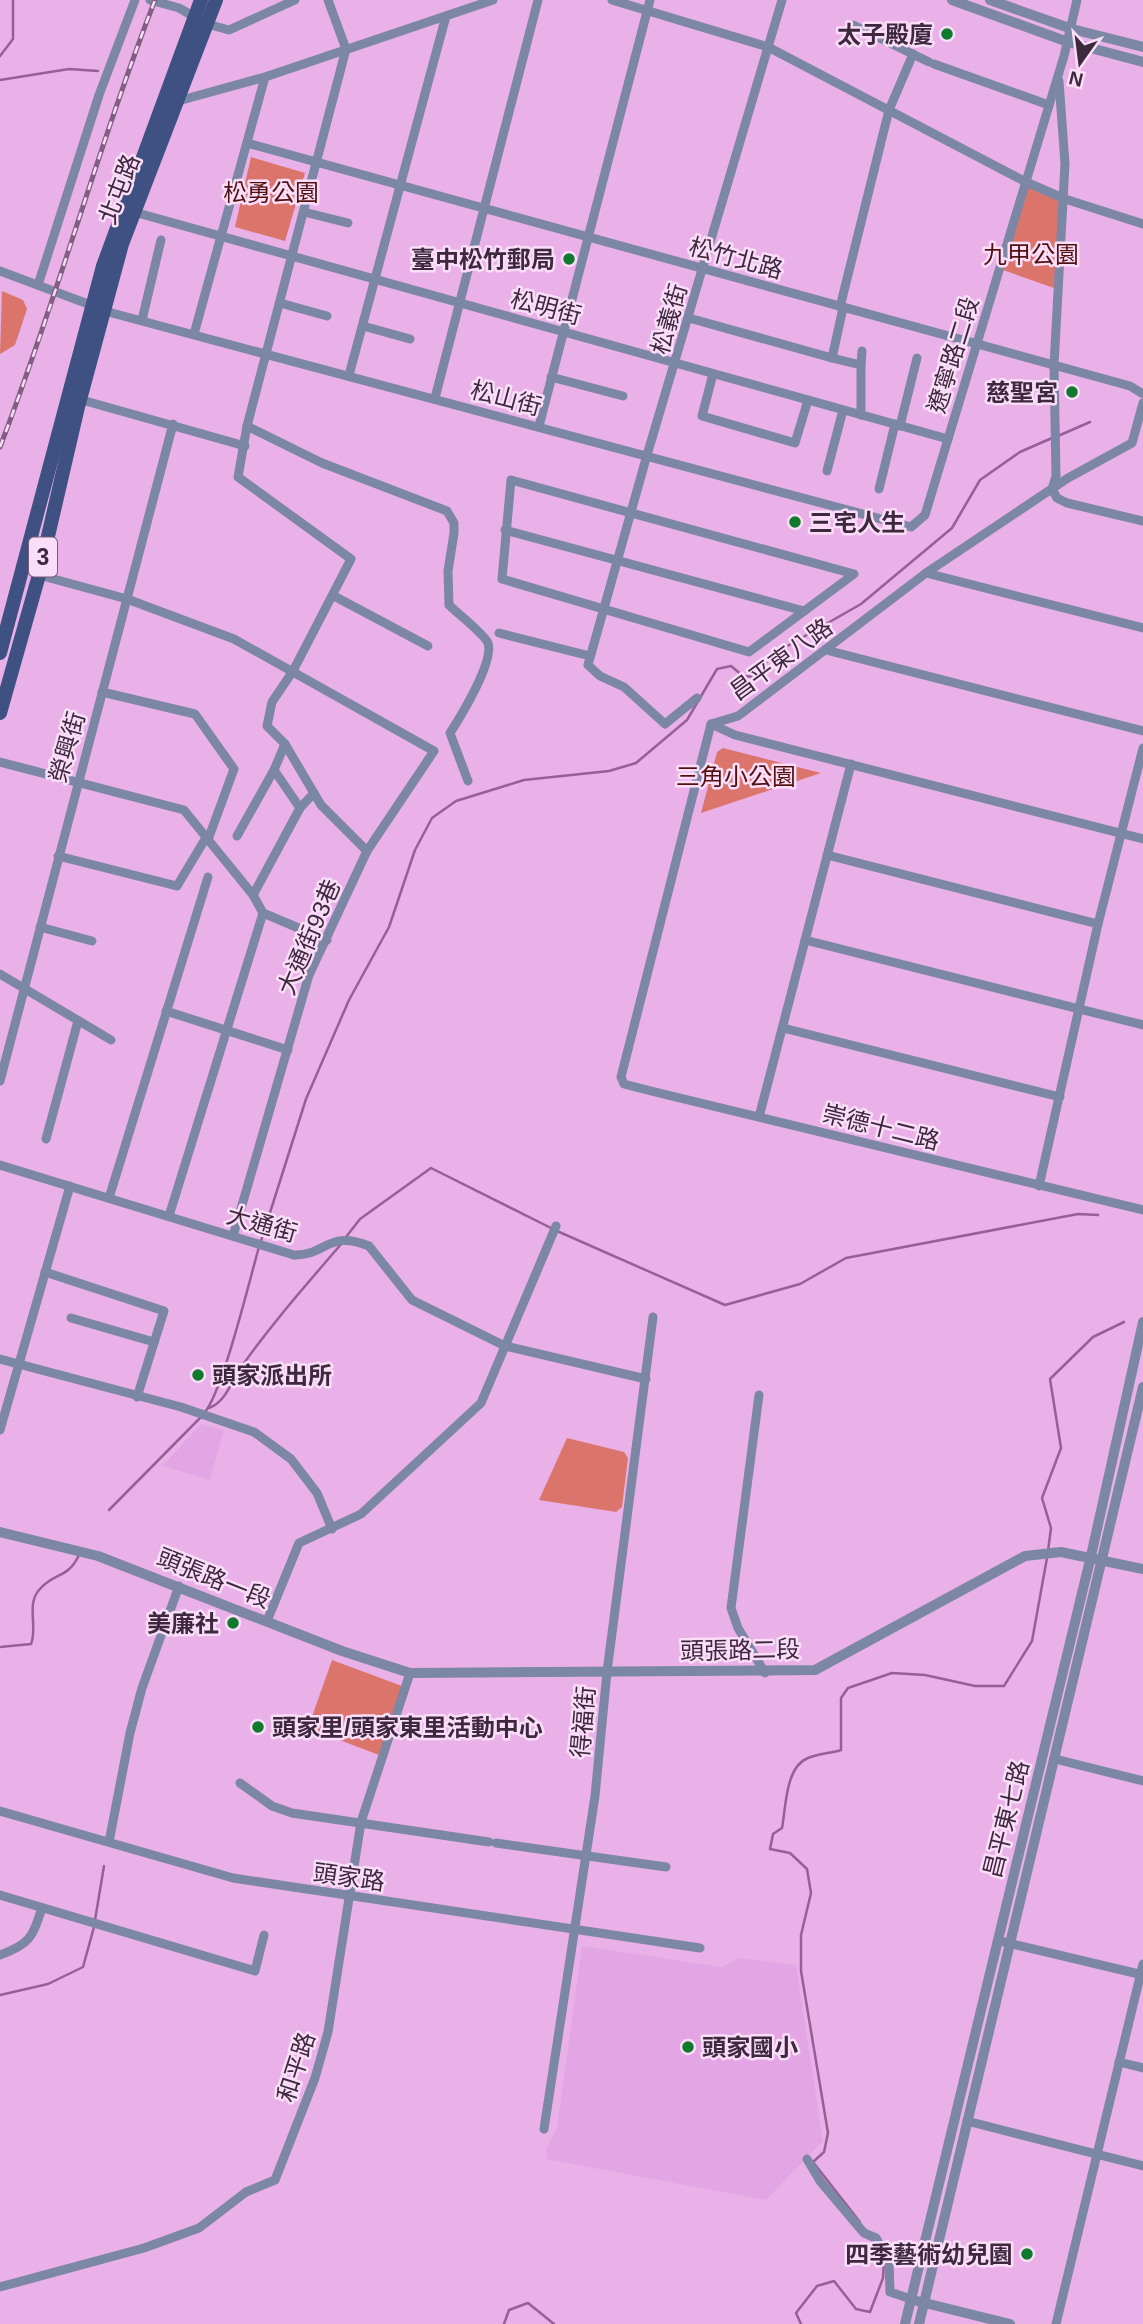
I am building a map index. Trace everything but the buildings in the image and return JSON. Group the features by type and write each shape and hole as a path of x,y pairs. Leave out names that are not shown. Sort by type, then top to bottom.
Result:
{"main road":[{"name":"北屯路","path":"98,308 178,101 201,20 201,0"},
{"name":"北屯路","path":"73,397 98,308 113,233 201,20 216,0"},
{"name":"3","path":"0,713 39,575 73,397"},
{"name":"3","path":"0,653 73,397"}],"street":[{"path":"38,285 135,0"},
{"path":"150,0 179,8 201,20 229,30 295,0"},
{"path":"328,0 346,49 247,426 238,477 351,559 293,671 272,702 267,726 285,744 314,793 339,825 367,851"},
{"path":"178,101 265,77 493,0"},
{"path":"435,398 538,0"},
{"path":"612,0 648,5 768,47 1026,182 1065,199 1143,224"},
{"name":"松義街","path":"590,656 782,0"},
{"path":"952,0 1068,42 1143,62"},
{"path":"990,0 1072,29 1143,47"},
{"name":"遼寧路二段","path":"911,527 925,515 1072,29 1077,0"},
{"path":"538,426 648,5"},
{"path":"349,375 446,16"},
{"path":"853,25 931,63 1049,105"},
{"path":"832,358 889,110 913,54"},
{"path":"1058,75 1065,199 1054,365 1056,476 1052,489 1057,498 1067,503 1143,521"},
{"path":"194,334 265,77"},
{"name":"松竹北路","path":"247,143 1130,386 1143,394"},
{"name":"松明街","path":"134,212 948,439"},
{"path":"304,212 348,223"},
{"path":"142,320 162,240"},
{"name":"松山街","path":"0,271 98,308 911,527"},
{"path":"280,303 327,316"},
{"path":"689,318 861,365"},
{"path":"363,327 410,339"},
{"path":"861,415 862,351"},
{"path":"878,489 917,358"},
{"path":"713,374 702,416 795,443 808,400"},
{"path":"551,377 623,396"},
{"path":"73,397 245,446"},
{"name":"昌平東八路","path":"622,1070 711,724 738,716 926,573 1052,489 1132,443 1143,403"},
{"path":"827,471 843,410"},
{"name":"榮興街","path":"0,1081 76,782 173,424"},
{"path":"247,426 322,463 447,511 454,523 448,571 449,605 487,640 489,652 473,694 450,733 468,781"},
{"path":"511,480 854,574 749,652 502,579 505,530 511,480"},
{"path":"505,530 804,611"},
{"path":"926,573 1143,628"},
{"path":"39,575 127,599 234,639 293,671"},
{"path":"334,596 428,646"},
{"path":"499,633 590,656 588,665 600,676 624,687 665,724 697,698"},
{"path":"826,650 1143,731"},
{"name":"大通街93巷","path":"233,1236 309,975 367,851 434,751 346,704 293,671"},
{"path":"58,856 177,886 208,837 234,769 195,714 102,692"},
{"path":"711,724 735,735 1143,839"},
{"path":"237,836 274,770 285,744"},
{"path":"1039,1186 1098,924 1143,748"},
{"path":"0,762 184,810 253,895 263,913 327,940"},
{"path":"759,1117 851,764"},
{"path":"274,770 300,808"},
{"path":"253,895 300,808 314,793"},
{"path":"827,855 1098,924"},
{"path":"109,1198 208,877"},
{"path":"169,1216 263,913"},
{"path":"40,927 92,941"},
{"path":"805,940 1143,1025"},
{"path":"0,974 111,1040"},
{"path":"166,1011 288,1050"},
{"path":"46,1139 78,1021"},
{"path":"783,1028 1060,1097"},
{"name":"崇德十二路","path":"622,1070 624,1084 1143,1210"},
{"name":"大通街","path":"0,1165 295,1255 311,1252 340,1240 369,1247 412,1300 505,1346 646,1379"},
{"path":"0,1430 70,1186"},
{"path":"267,1621 299,1543 361,1514 481,1403 556,1226"},
{"path":"45,1272 164,1311 137,1397"},
{"name":"得福街","path":"544,2129 587,1856 607,1672 653,1317"},
{"path":"71,1318 154,1342"},
{"name":"昌平東七路","path":"905,2324 1004,1942 1055,1759 1143,1322"},
{"path":"0,1359 166,1404 254,1432 291,1459 317,1493 332,1529"},
{"name":"昌平東七路","path":"919,2324 967,2121 1004,1942 1097,1558 1143,1388"},
{"path":"759,1395 732,1608 738,1628 765,1673"},
{"name":"頭張路一段","path":"0,1532 82,1550 410,1673"},
{"name":"頭張路二段","path":"410,1673 765,1673 815,1670 1017,1560 1040,1552 1061,1552 1097,1558"},
{"path":"1097,1558 1143,1569"},
{"path":"109,1842 130,1733 142,1688 179,1586"},
{"name":"和平路","path":"0,2287 144,2248 199,2228 246,2192 275,2180 315,2078 328,2032 361,1822 410,1673"},
{"path":"1055,1759 1143,1781"},
{"path":"240,1783 272,1806 292,1813 666,1867"},
{"name":"頭家路","path":"0,1811 233,1878 700,1948"},
{"path":"0,1895 255,1971 264,1935"},
{"path":"0,1955 24,1947 33,1936 42,1908"},
{"path":"1004,1942 1142,1975"},
{"path":"1056,2324 1143,1964"},
{"path":"1119,2062 1143,2068"},
{"path":"967,2121 1143,2166"},
{"path":"807,2159 820,2180 864,2233 876,2238 889,2261 890,2292 1010,2324"}],"shaded area":[{"path":"201,1424 224,1430 210,1480 162,1466"},
{"name":"頭家國小","path":"582,1946 722,1967 739,1958 796,1965 823,2141 766,2200 546,2159 547,2148 557,2128"}],"green space":[{"name":"松勇公園","path":"251,157 305,173 285,241 235,227"},
{"name":"九甲公園","path":"1027,184 1060,199 1054,288 1000,269"},
{"path":"2,291 23,300 27,309 15,345 0,354"},
{"name":"三角小公園","path":"723,748 821,773 701,813 717,752"},
{"path":"567,1438 624,1452 628,1458 622,1507 616,1512 539,1500"},
{"path":"332,1660 402,1686 379,1755 308,1728"}],"waterway":[{"path":"0,56 13,39 13,0"},
{"path":"0,80 69,69 98,71"},
{"path":"1058,436 1090,422"},
{"path":"261,1241 306,1099 349,1000 389,927 415,850 432,818 456,801 524,780 609,771 636,763 687,720 717,669 731,666 743,676 757,677 770,656 861,604 952,528 980,480 1020,452 1052,438"},
{"path":"346,1237 360,1219 431,1168 551,1228"},
{"path":"557,1231 725,1305 800,1284 846,1258 1078,1214 1098,1215"},
{"path":"209,1408 220,1401 266,1334 342,1243"},
{"path":"204,1413 227,1361 259,1247"},
{"path":"1048,1551 1051,1528 1042,1498 1061,1448 1050,1379 1093,1337 1124,1322"},
{"path":"109,1510 200,1418"},
{"path":"0,1647 31,1644 35,1596 45,1584 70,1568 79,1555"},
{"path":"860,2222 813,2162 824,2152 828,2133 801,1971 801,1935 811,1893 807,1869 790,1853 770,1849 773,1834 782,1828 788,1789 800,1763 808,1758 841,1750 841,1698 848,1688 892,1673 925,1675 975,1686 1004,1686 1032,1641 1047,1558"},
{"path":"95,1920 104,1866"},
{"path":"0,1995 48,1984 83,1967 94,1927"},
{"path":"871,2239 879,2251"},
{"path":"801,2324 796,2313 817,2286 834,2281 856,2309 870,2312 883,2278 884,2260"},
{"path":"504,2324 509,2310 528,2303 554,2324"}],"railway":[{"path":"0,447 155,0"}],"place":[{"name":"太子殿廈","path":"947,34"},
{"name":"臺中松竹郵局","path":"569,259"},
{"name":"慈聖宮","path":"1072,392"},
{"name":"三宅人生","path":"795,522"},
{"name":"頭家派出所","path":"198,1375"},
{"name":"美廉社","path":"233,1623"},
{"name":"頭家里/頭家東里活動中心","path":"258,1727"},
{"name":"頭家國小","path":"688,2047"},
{"name":"四季藝術幼兒園","path":"1027,2254"}]}
